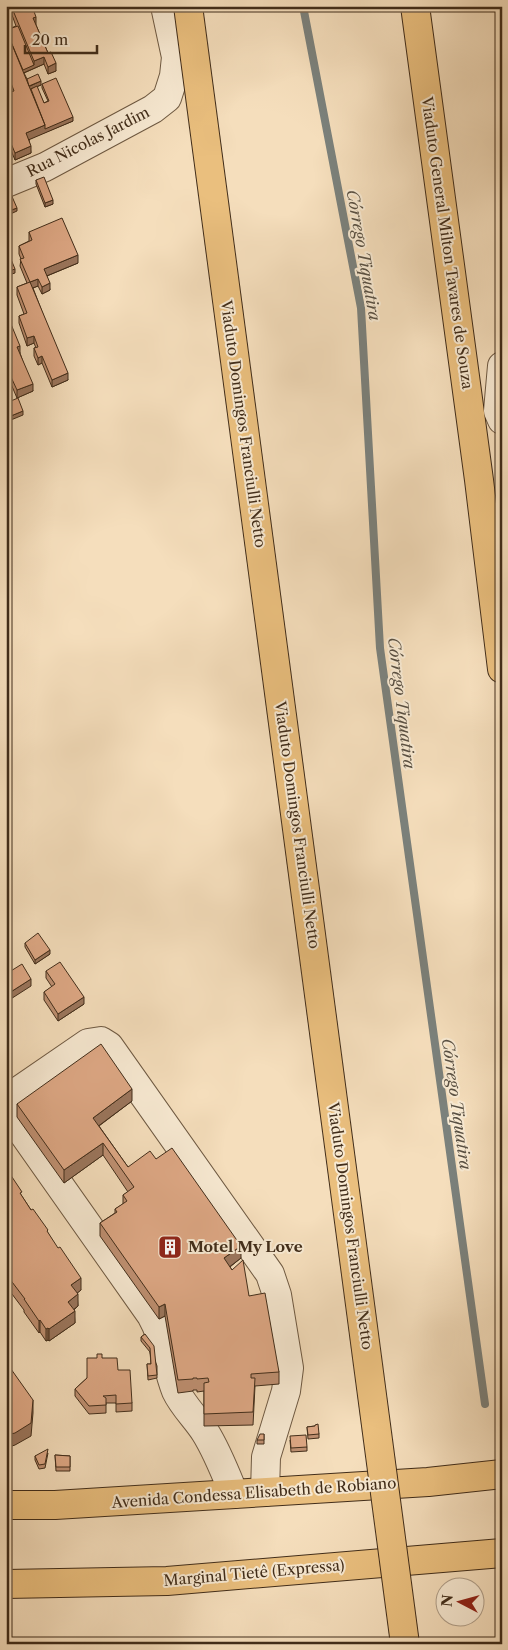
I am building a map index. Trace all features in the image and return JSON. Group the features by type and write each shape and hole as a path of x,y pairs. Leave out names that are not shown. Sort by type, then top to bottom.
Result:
{"main road":[{"name":"Viaduto Domingos Franciulli Netto","path":"188,6 405,1644"},
{"name":"Viaduto General Milton Tavares de Souza","path":"415,6 479,480 502,669"},
{"name":"Avenida Condessa Elisabeth de Robiano","path":"6,1505 55,1505 428,1482 502,1474"},
{"path":"428,1482 476,1493 502,1492"},
{"name":"Marginal Tietê (Expressa)","path":"6,1584 167,1581 502,1553"}],"street":[{"name":"Rua Nicolas Jardim","path":"6,183 53,162 154,109 167,98 174,76 176,56 165,6"},
{"path":"502,366 498,411 502,420"},
{"path":"234,1494 221,1461 204,1430 176,1391 161,1336 152,1315 10,1115 7,1107 8,1098 88,1043 101,1041 110,1046 270,1274 277,1295 289,1368 286,1391 266,1457 265,1492"}],"building":[{"path":"15,6 32,6 36,17 33,18 48,53 51,52 56,63 48,67 44,57 34,61 12,8"},
{"path":"18,26 34,65 23,70 6,30"},
{"path":"6,30 45,125 26,133 31,146 15,153 10,141 6,143","holes":["11,83 14,91 10,92 7,85"]},
{"path":"38,74 41,81 29,86 27,79"},
{"path":"56,78 73,117 45,129 31,89 37,86 44,103 49,101 42,84"},
{"path":"44,177 53,200 45,203 36,180"},
{"path":"10,192 17,208 6,212 6,193"},
{"path":"62,218 78,255 44,269 50,283 42,287 38,279 30,282 20,259 24,258 19,246 32,240 29,232"},
{"path":"8,252 15,269 6,272 6,253"},
{"path":"30,282 68,373 52,380 42,356 38,358 34,348 38,347 34,336 27,338 19,316 27,313 17,287"},
{"path":"6,312 20,346 17,347 33,384 17,390 11,377 6,379"},
{"path":"18,398 23,411 6,418 6,403"},
{"path":"38,933 50,950 35,960 25,943"},
{"path":"60,962 84,997 58,1014 44,992 55,984 46,971"},
{"path":"22,964 31,979 6,995 6,974"},
{"name":"Motel My Love","path":"101,1044 132,1089 93,1118 128,1167 150,1151 156,1159 172,1148 241,1246 224,1258 232,1270 243,1260 249,1296 265,1293 279,1372 251,1374 251,1378 255,1378 253,1412 204,1414 204,1383 209,1382 208,1378 178,1380 165,1304 159,1307 100,1223 117,1212 115,1209 127,1201 123,1195 134,1187 103,1143 64,1170 17,1104"},
{"path":"8,1171 31,1210 33,1209 58,1248 60,1247 81,1278 71,1285 78,1294 68,1302 75,1311 49,1329 46,1329 39,1321 6,1274 6,1172"},
{"path":"145,1334 154,1346 157,1375 148,1376 147,1364 151,1364 150,1348 141,1337"},
{"path":"97,1354 102,1354 102,1358 117,1358 118,1370 130,1370 132,1403 116,1404 116,1395 103,1396 106,1398 106,1405 89,1406 75,1389 87,1378 87,1358 97,1358"},
{"path":"6,1362 33,1400 31,1423 15,1433 6,1435"},
{"path":"318,1424 319,1434 308,1435 307,1427"},
{"path":"260,1434 264,1434 264,1440 257,1440"},
{"path":"306,1435 307,1447 291,1448 290,1436"},
{"path":"48,1449 45,1464 39,1465 35,1456"},
{"path":"55,1455 70,1456 70,1467 56,1467"}],"waterway":[{"name":"Córrego Tiquatira","path":"303,6 361,308 380,648 485,1404"}],"place":[{"name":"Motel My Love","path":"170,1247"}]}
